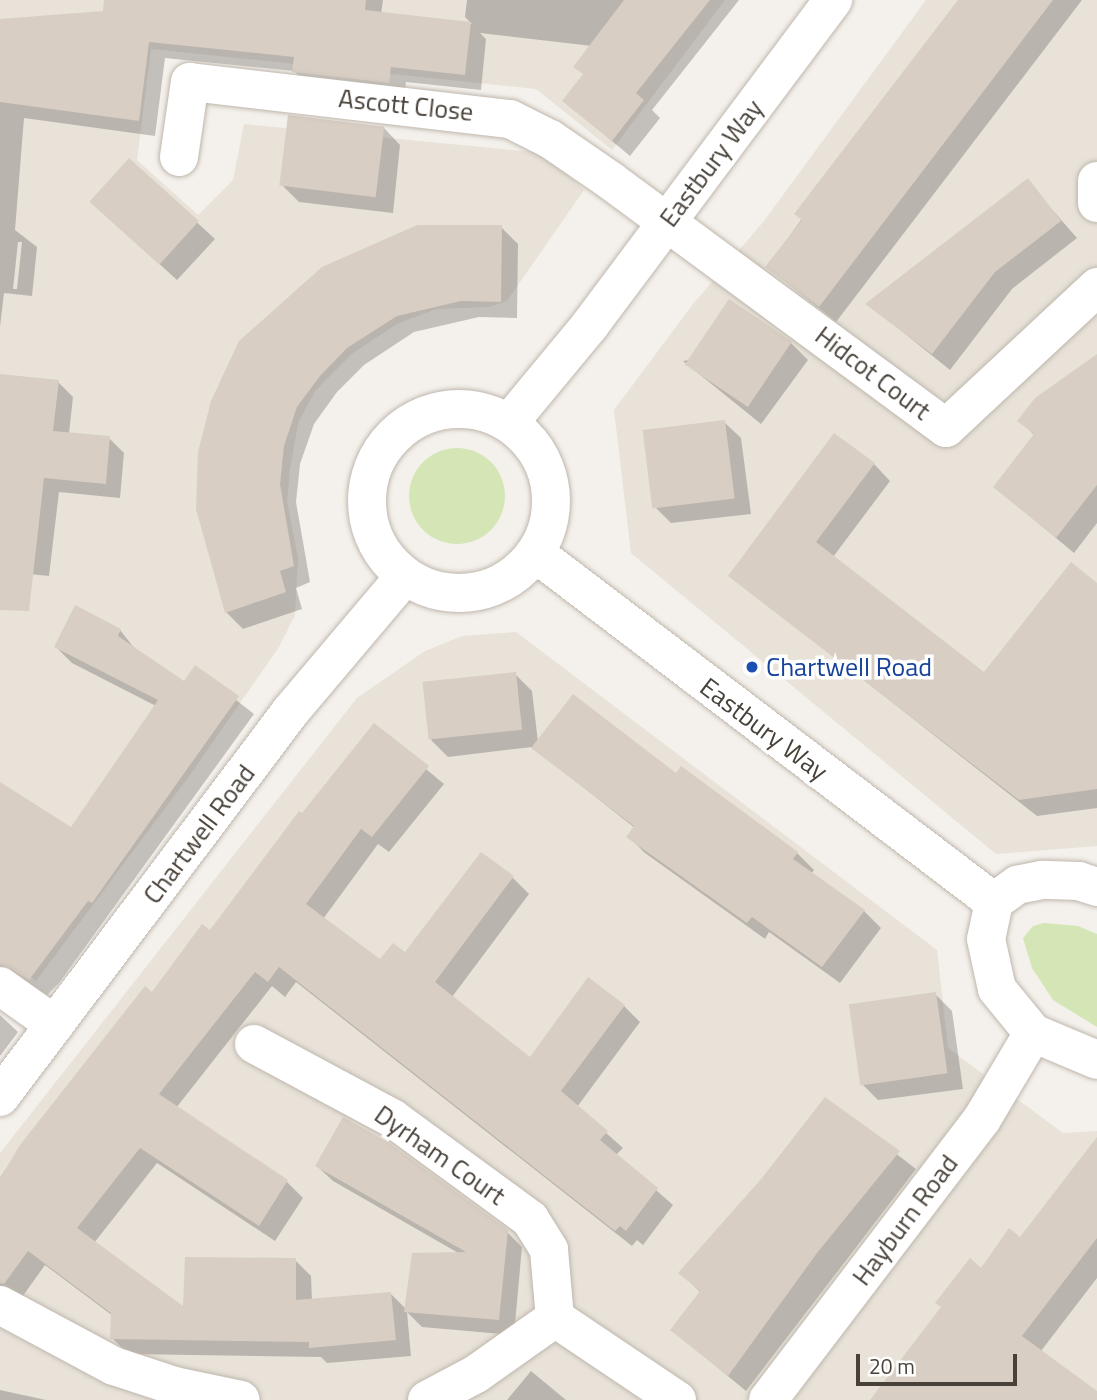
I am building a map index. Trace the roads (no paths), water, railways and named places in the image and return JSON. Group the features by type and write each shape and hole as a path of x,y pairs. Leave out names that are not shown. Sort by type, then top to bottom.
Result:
{"street":[{"name":"Eastbury Way","path":"509,423 590,325 833,0"},
{"name":"Ascott Close","path":"179,157 190,82 481,112 529,126 666,222"},
{"path":"1097,181 1097,203"},
{"name":"Hidcot Court","path":"666,222 946,428 1097,287"},
{"path":"465,408 509,423 537,451 548,476 551,502 547,529 535,553 515,574 489,588 451,592 404,577 384,555 371,528 366,499 371,470 386,444 408,424 435,411 465,408"},
{"name":"Eastbury Way","path":"535,553 994,902"},
{"name":"Chartwell Road","path":"0,1097 290,712 404,577"},
{"path":"1097,887 1079,881 1042,880 1017,886 994,902 987,922 990,964 998,989 1033,1033 1097,1060"},
{"path":"0,986 55,1025"},
{"name":"Hayburn Road","path":"768,1400 982,1119 1033,1033"},
{"name":"Dyrham Court","path":"254,1044 392,1118 530,1219 549,1250 555,1318"},
{"path":"0,1305 114,1366 175,1386 241,1400"},
{"path":"427,1400 476,1374 555,1318 677,1400"}],"place":[{"name":"Chartwell Road","path":"752,667"}]}
